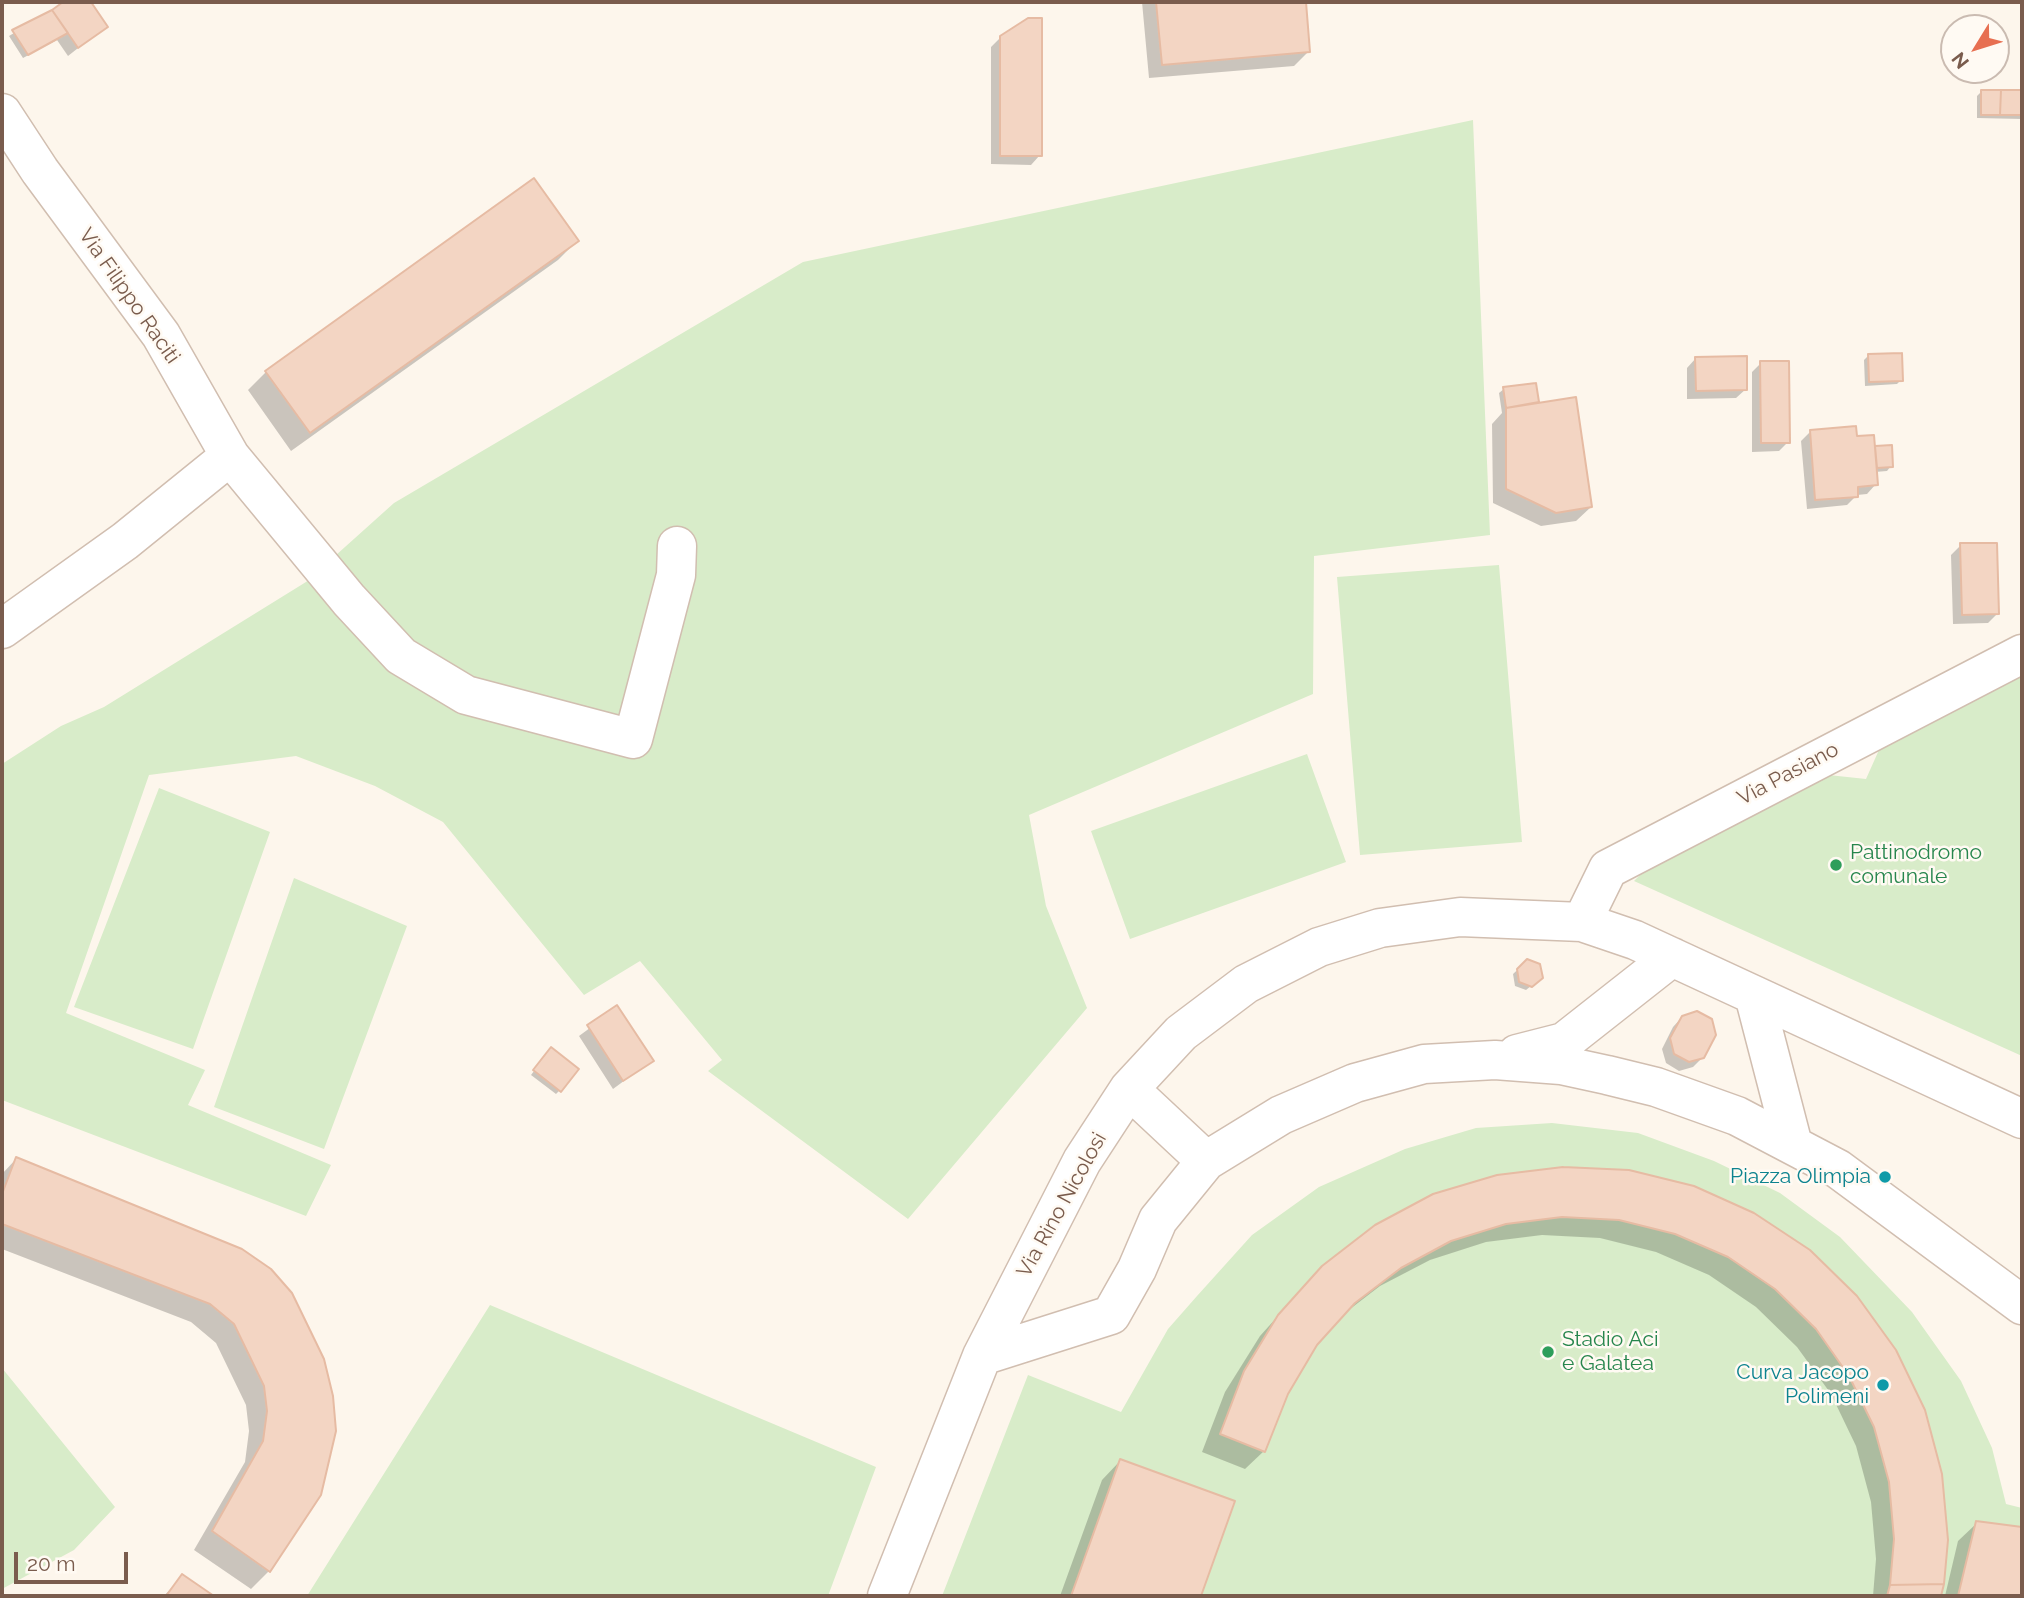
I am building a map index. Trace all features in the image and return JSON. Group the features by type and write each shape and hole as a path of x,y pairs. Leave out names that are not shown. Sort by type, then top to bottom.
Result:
{"street":[{"name":"Via Filippo Raciti","path":"2,113 40,171 161,334 230,456 349,600 401,656 466,695 633,739 676,575 677,546"},
{"path":"2,629 125,541 230,456"},
{"name":"Via Pasiano","path":"1581,922 1608,869 2022,654"},
{"name":"Via Rino Nicolosi","path":"887,1596 982,1356 1082,1161 1129,1089 1181,1033 1246,984 1319,947 1380,928 1460,917 1581,922 1635,940 2022,1119"},
{"path":"1495,1060 1564,1042 1672,957"},
{"path":"1754,995 1793,1145"},
{"path":"982,1356 1111,1315 1137,1269 1158,1220 1206,1161 1281,1115 1355,1083 1424,1064 1495,1060 1561,1065 1656,1087 1737,1116 1838,1169 2022,1305"},
{"path":"1129,1089 1206,1161"}],"green space":[{"path":"1473,120 1490,535 1314,556 1313,694 1029,815 1046,906 1087,1008 908,1219 708,1071 722,1060 640,961 584,995 443,822 375,786 296,756 149,775 66,1013 205,1070 188,1105 331,1165 306,1216 2,1100 2,764 61,726 104,707 306,582 394,503 803,262"},
{"path":"1499,565 1522,842 1360,855 1337,577"},
{"name":"Pattinodromo comunale","path":"2022,665 2022,1056 1634,881 1666,849 1819,774 1866,779 1887,732"},
{"path":"1307,754 1346,862 1130,939 1091,831"},
{"path":"159,788 270,832 193,1049 74,1007"},
{"path":"294,878 407,926 324,1149 214,1107"},
{"name":"Stadio Aci e Galatea","path":"1552,1123 1638,1133 1714,1161 1780,1193 1840,1237 1912,1312 1961,1381 1992,1448 2006,1504 2022,1508 2022,1596 942,1596 1028,1375 1121,1412 1168,1329 1197,1296 1252,1235 1319,1187 1405,1149 1476,1128"},
{"path":"490,1305 876,1467 828,1596 307,1596"},
{"path":"2,1368 115,1507 74,1550 2,1589"}],"building":[{"path":"63,2 91,2 108,27 78,48 52,10"},
{"path":"1156,2 1306,2 1310,52 1162,65"},
{"path":"52,10 68,33 28,55 12,30"},
{"path":"1028,18 1042,18 1042,156 1000,156 1000,36"},
{"path":"1981,90 2001,90 2000,115 1981,115"},
{"path":"2001,90 2022,90 2022,115 2000,115"},
{"path":"534,178 579,241 310,433 265,371"},
{"path":"1902,353 1903,381 1869,382 1868,354"},
{"path":"1747,356 1747,390 1696,391 1695,357"},
{"path":"1760,361 1789,361 1790,443 1761,443"},
{"path":"1536,383 1539,402 1506,408 1503,387"},
{"path":"1576,397 1592,507 1556,513 1506,489 1506,408"},
{"path":"1856,426 1857,436 1874,435 1878,485 1858,487 1858,497 1815,500 1810,430"},
{"path":"1892,445 1893,467 1877,468 1875,446"},
{"path":"1960,543 1997,543 1999,614 1962,615"},
{"path":"1527,959 1540,964 1543,978 1532,987 1519,982 1517,969"},
{"path":"617,1005 654,1061 623,1081 587,1025"},
{"path":"1697,1011 1712,1019 1716,1035 1704,1058 1689,1062 1674,1054 1670,1038 1682,1016"},
{"path":"551,1047 579,1069 561,1092 533,1070"},
{"path":"16,1157 242,1249 271,1269 292,1293 324,1359 333,1396 336,1431 321,1495 270,1572 212,1531 263,1441 267,1411 264,1386 234,1324 210,1304 2,1224 2,1194"},
{"name":"Curva Jacopo Polimeni","path":"1563,1167 1629,1170 1694,1186 1754,1213 1810,1250 1857,1296 1896,1350 1925,1410 1942,1474 1948,1540 1944,1584 1890,1585 1894,1539 1889,1482 1874,1427 1849,1376 1816,1329 1775,1289 1728,1257 1675,1234 1619,1220 1562,1217 1506,1224 1451,1241 1401,1268 1355,1303 1317,1345 1288,1394 1265,1452 1220,1434 1244,1371 1278,1315 1322,1266 1375,1225 1433,1194 1497,1175"},
{"path":"1120,1459 1235,1501 1201,1596 1071,1596"},
{"path":"1976,1521 2022,1527 2022,1596 1958,1596"},
{"path":"182,1574 214,1596 166,1596"},
{"path":"1944,1584 1941,1596 1887,1596 1890,1585"}],"place":[{"name":"Pattinodromo comunale","path":"1836,865"},
{"name":"Piazza Olimpia","path":"1885,1177"},
{"name":"Stadio Aci e Galatea","path":"1548,1352"},
{"name":"Curva Jacopo Polimeni","path":"1883,1385"}]}
